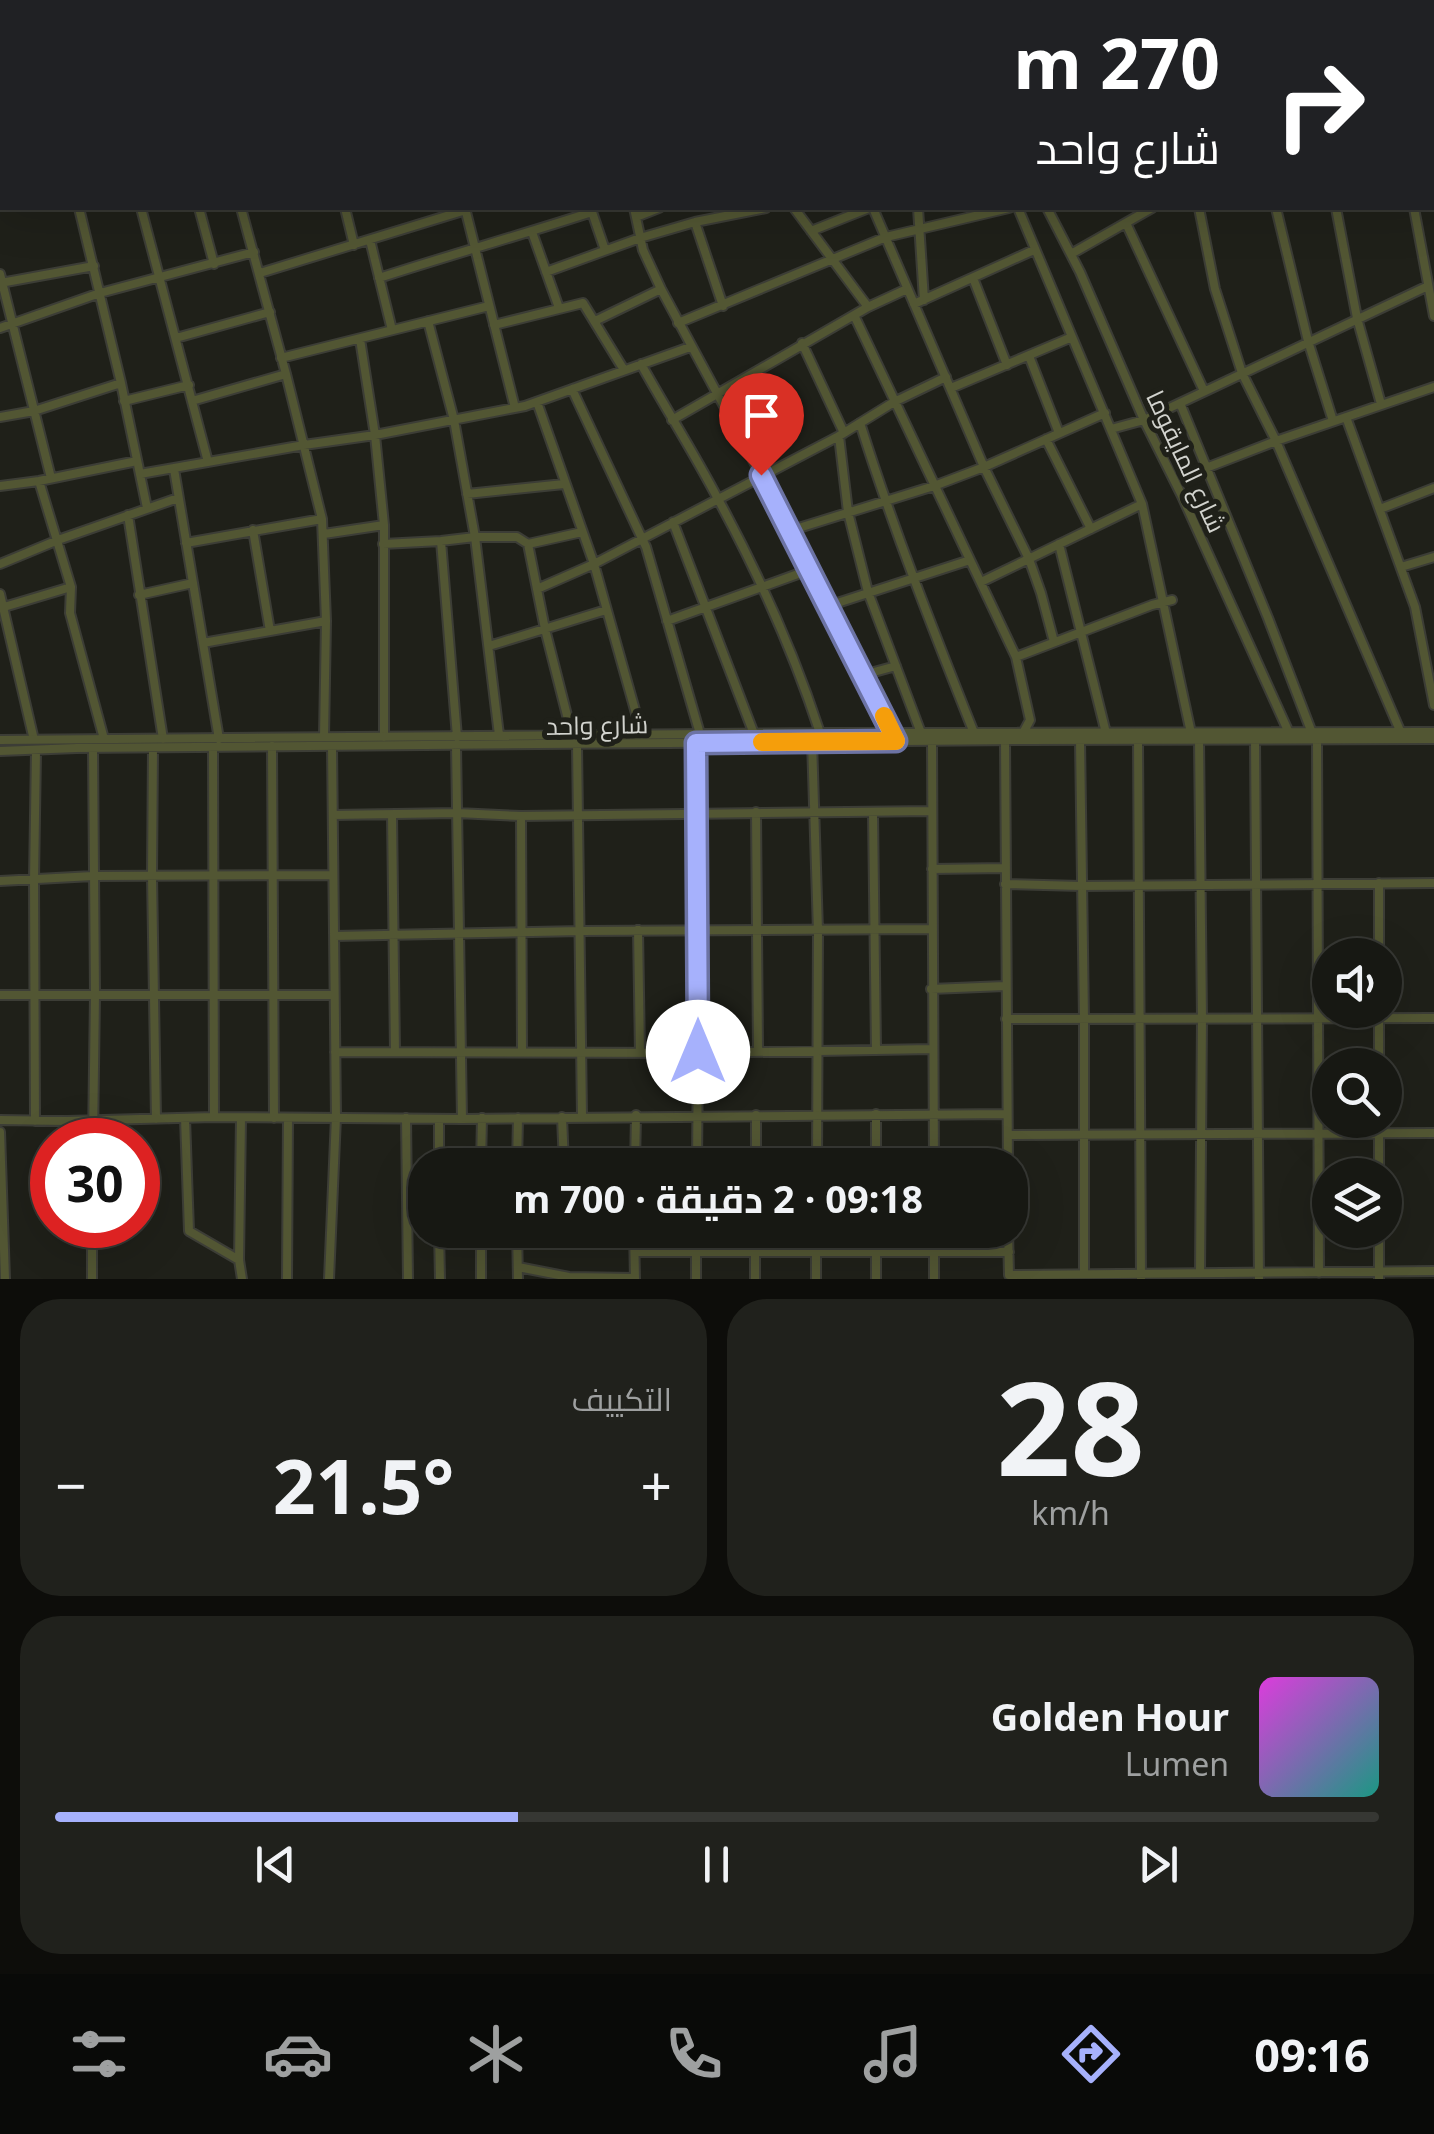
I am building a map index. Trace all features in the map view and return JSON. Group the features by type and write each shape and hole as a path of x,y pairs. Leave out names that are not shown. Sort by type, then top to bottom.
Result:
{"street":[{"path":"80,210 147,508"},
{"path":"142,210 208,462"},
{"path":"200,210 214,264"},
{"path":"243,210 322,519 326,620 324,737"},
{"path":"345,210 354,245"},
{"path":"260,272 462,210"},
{"path":"465,210 515,408"},
{"path":"379,278 592,210 605,250"},
{"path":"546,272 640,238 756,210"},
{"path":"795,210 868,306"},
{"path":"811,231 866,210"},
{"path":"872,210 984,467 1029,559 1054,642"},
{"path":"918,210 924,300"},
{"path":"678,323 886,238 1000,210"},
{"path":"1019,210 1142,504 1167,601 1191,732"},
{"name":"شارع المايقوما","path":"1047,210 1071,254 1290,736"},
{"path":"1071,254 1147,210"},
{"path":"1199,210 1215,289 1242,373 1276,441 1401,732"},
{"path":"1276,210 1308,341 1333,421"},
{"path":"1336,210 1358,318 1381,404"},
{"path":"1415,210 1429,267 1434,316"},
{"path":"635,212 640,238 661,289 894,737"},
{"path":"695,222 723,306"},
{"path":"1126,223 1204,392"},
{"path":"532,232 559,308"},
{"path":"370,240 392,330"},
{"path":"914,304 1034,250"},
{"path":"0,328 100,294 254,252"},
{"path":"51,478 1,280 94,266"},
{"path":"973,278 1007,365"},
{"path":"672,420 868,306 922,280"},
{"path":"1111,429 1144,420 1428,286"},
{"path":"595,321 661,289"},
{"path":"494,325 583,303 624,370"},
{"path":"281,358 489,306"},
{"path":"176,338 270,312"},
{"path":"854,315 1016,657 1030,720 1022,736"},
{"path":"428,321 454,420 468,494 500,735"},
{"path":"951,388 1072,336"},
{"path":"360,339 384,525 384,737"},
{"path":"802,344 842,434 848,512 868,592 921,733"},
{"path":"140,474 515,408 690,347"},
{"path":"1029,356 1059,433"},
{"path":"641,364 718,499 761,586 820,733"},
{"path":"192,401 286,374"},
{"path":"536,589 594,564 946,377"},
{"path":"0,416 34,411 120,382"},
{"path":"124,402 189,385"},
{"path":"1206,468 1434,387"},
{"path":"572,390 642,538 698,739 697,1148"},
{"path":"537,402 594,564 642,735"},
{"path":"1180,403 1315,736 1317,938"},
{"path":"790,531 934,486 1104,414"},
{"path":"1346,417 1420,629 1434,705"},
{"path":"860,423 885,501 974,733"},
{"path":"1046,439 1091,529"},
{"path":"0,486 137,461"},
{"path":"174,469 216,743 214,1118"},
{"path":"39,481 71,587 70,612 104,739"},
{"path":"468,494 564,484"},
{"path":"1380,509 1434,488"},
{"path":"0,564 178,498"},
{"path":"981,582 1142,504"},
{"path":"128,515 163,739"},
{"path":"186,543 322,519"},
{"path":"673,522 754,734"},
{"path":"324,534 384,525"},
{"path":"254,530 270,631"},
{"path":"384,544 517,537 528,544 582,532"},
{"path":"441,541 457,741 462,1119"},
{"path":"528,544 572,736"},
{"path":"1059,544 1106,733"},
{"path":"1401,567 1434,556"},
{"path":"828,606 970,560"},
{"path":"667,621 809,570"},
{"path":"139,595 193,583"},
{"path":"4,607 71,587"},
{"path":"0,594 34,740"},
{"path":"1016,657 1167,601"},
{"path":"489,646 606,610"},
{"path":"203,643 326,620"},
{"path":"863,675 896,666"},
{"name":"شارع واحد","path":"0,740 163,739 272,746 324,737 577,745 589,739 642,735 698,739 820,733 932,741 1191,732 1434,736"},
{"name":"شارع واحد","path":"1315,736 1401,732 1434,736"},
{"name":"شارع واحد","path":"0,752 216,743 332,746 457,741 500,735 812,741 921,733 1006,736"},
{"path":"1006,736 1008,1148"},
{"name":"شارع واحد","path":"1022,736 1080,740 1256,740 1290,736"},
{"path":"1080,740 1084,1276"},
{"path":"1138,740 1141,1276"},
{"path":"1200,740 1200,1272"},
{"path":"1256,740 1259,1276"},
{"path":"812,741 818,931 817,1148"},
{"path":"932,741 934,1148"},
{"path":"577,745 582,1116"},
{"path":"272,746 274,1118"},
{"path":"330,1279 336,1117 332,746"},
{"path":"92,1118 93,748"},
{"path":"153,748 156,1118"},
{"path":"35,1118 36,751"},
{"path":"333,815 931,811"},
{"path":"756,812 758,1051"},
{"path":"874,812 876,1050"},
{"path":"392,815 395,1052"},
{"path":"521,816 522,1051"},
{"path":"932,869 1006,868"},
{"path":"0,881 92,876 333,875"},
{"path":"1379,883 1379,938"},
{"path":"1005,884 1434,883"},
{"path":"334,936 931,929"},
{"path":"638,930 640,1052"},
{"path":"932,989 1005,986"},
{"path":"0,995 334,995"},
{"path":"1402,1016 1434,1018"},
{"path":"1006,1019 1312,1018"},
{"path":"334,1052 932,1050"},
{"path":"876,1114 876,1148"},
{"path":"160,1119 1007,1114"},
{"path":"635,1148 636,1116"},
{"path":"756,1116 756,1148"},
{"path":"562,1117 563,1148"},
{"path":"185,1118 190,1231 239,1260"},
{"path":"241,1118 242,1279"},
{"path":"287,1279 288,1118"},
{"path":"406,1118 408,1279"},
{"path":"439,1118 439,1148"},
{"path":"481,1148 482,1118"},
{"path":"517,1148 518,1118"},
{"path":"0,1120 30,1121"},
{"path":"0,1132 5,1279"},
{"path":"1008,1135 1312,1133"},
{"path":"1402,1134 1434,1133"},
{"path":"1319,1138 1319,1273"},
{"path":"92,1248 92,1279"},
{"path":"440,1248 440,1279"},
{"path":"481,1248 481,1279"},
{"path":"517,1248 518,1279"},
{"path":"518,1267 569,1276 635,1278 635,1248"},
{"path":"696,1248 696,1279"},
{"path":"755,1248 755,1279"},
{"path":"816,1248 816,1279"},
{"path":"876,1248 876,1279"},
{"path":"934,1248 934,1279"},
{"path":"1008,1248 1009,1277 1200,1272 1379,1276 1434,1271"},
{"path":"1379,1248 1379,1276"},
{"path":"635,1252 1008,1252"}],"slow traffic":[{"path":"762,742 896,741 884,716"}],"route":[{"path":"698,1052 696,743 896,741 761,475"}]}
